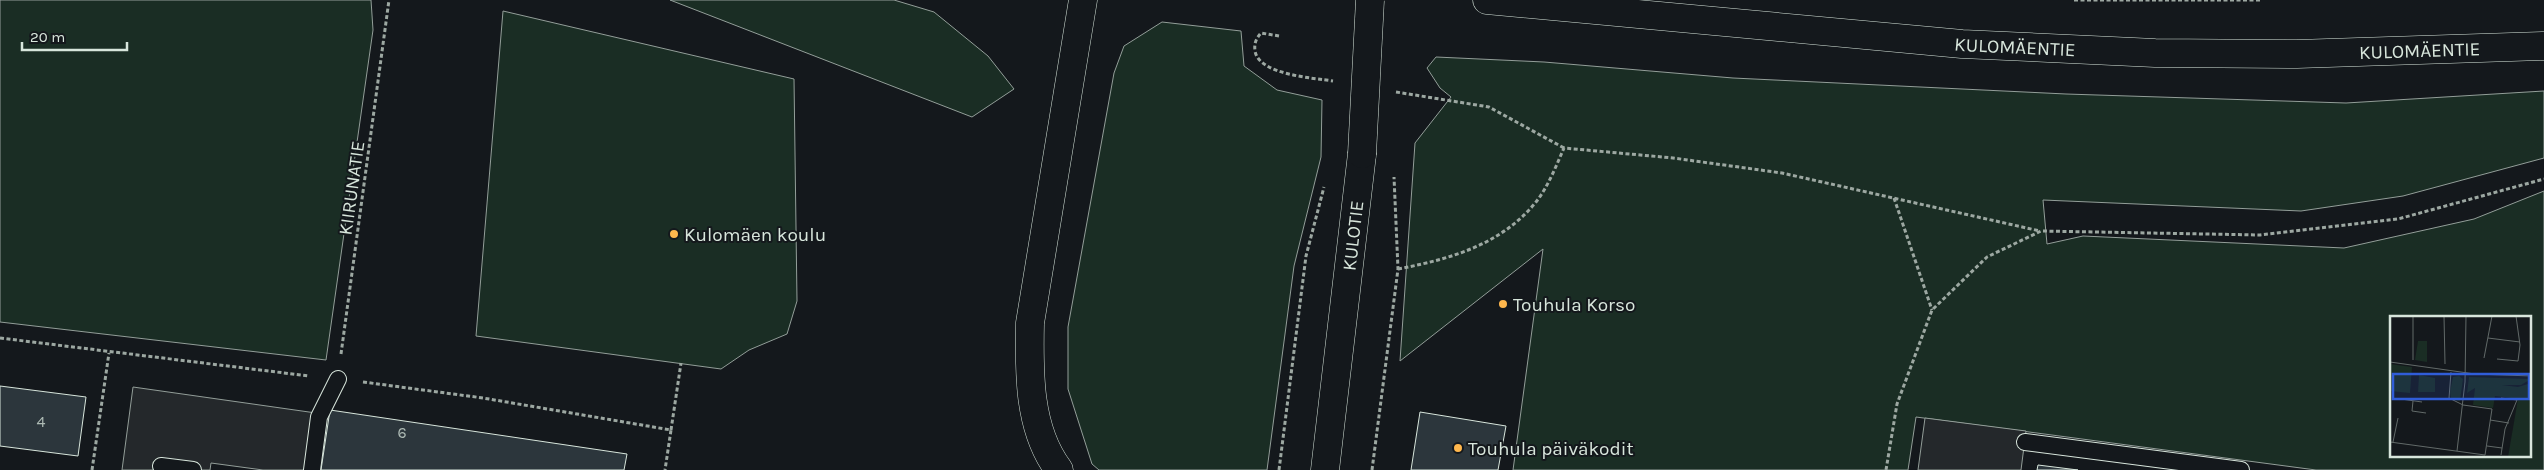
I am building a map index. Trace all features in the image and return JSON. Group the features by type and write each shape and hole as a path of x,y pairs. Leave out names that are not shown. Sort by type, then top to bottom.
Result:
{"main road":[{"path":"1059,470 1049,456 1036,416 1029,374 1030,323 1083,0"},
{"name":"KULOTIE","path":"1325,470 1362,154 1370,0"},
{"name":"KULOMÄENTIE","path":"1487,0 1962,44 2155,53 2297,54 2544,46"}],"lane":[{"path":"312,470 319,417 338,379"},
{"path":"2025,442 2241,470"},
{"path":"161,466 193,470"}],"path":[{"name":"KIIRUNATIE","path":"338,379 389,0"},
{"path":"2074,0 2262,0"},
{"path":"1398,269 1442,261 1480,245 1511,227 1537,202 1564,148 1673,158 1782,173 2041,231 2260,235 2398,219 2544,179"},
{"path":"1372,470 1398,269 1394,176"},
{"path":"1279,470 1306,256 1326,179"},
{"path":"1894,198 1932,310"},
{"path":"1886,470 1897,404 1932,310 1987,257 2041,231"},
{"path":"0,338 483,398 671,430"},
{"path":"92,470 109,353"},
{"path":"665,470 681,363"}],"green space":[{"path":"0,0 371,0 373,30 326,360 0,322"},
{"path":"670,0 894,0 934,12 988,56 1014,89 972,117"},
{"path":"503,11 794,79 797,301 787,334 749,350 721,369 476,336"},
{"path":"1162,22 1241,31 1244,66 1277,90 1322,100 1321,157 1294,266 1267,470 1099,470 1092,464 1068,389 1068,327 1114,73 1124,46"},
{"path":"1436,57 1544,62 1733,78 2066,94 2346,103 2544,91 2544,158 2403,196 2301,211 2043,200 2047,244 2083,236 2344,248 2474,219 2544,191 2544,470 2316,470 1916,417 1908,470 1513,470 1543,249 1400,361 1415,143 1451,97 1440,88 1427,68"}],"shaded area":[{"path":"133,387 316,413 308,470 263,470 211,463 210,470 122,470"},
{"path":"1925,418 2026,431 2021,470 1918,470"}],"building":[{"path":"0,386 86,397 78,456 0,446"},
{"path":"330,410 627,454 624,470 321,470"},
{"name":"Touhula päiväkodit","path":"1420,412 1506,426 1498,470 1411,470"},
{"path":"2038,465 2078,470 2037,470"}],"place":[{"name":"Kulomäen koulu","path":"674,234"},
{"name":"Touhula Korso","path":"1503,304"},
{"name":"Touhula päiväkodit","path":"1458,448"}]}
